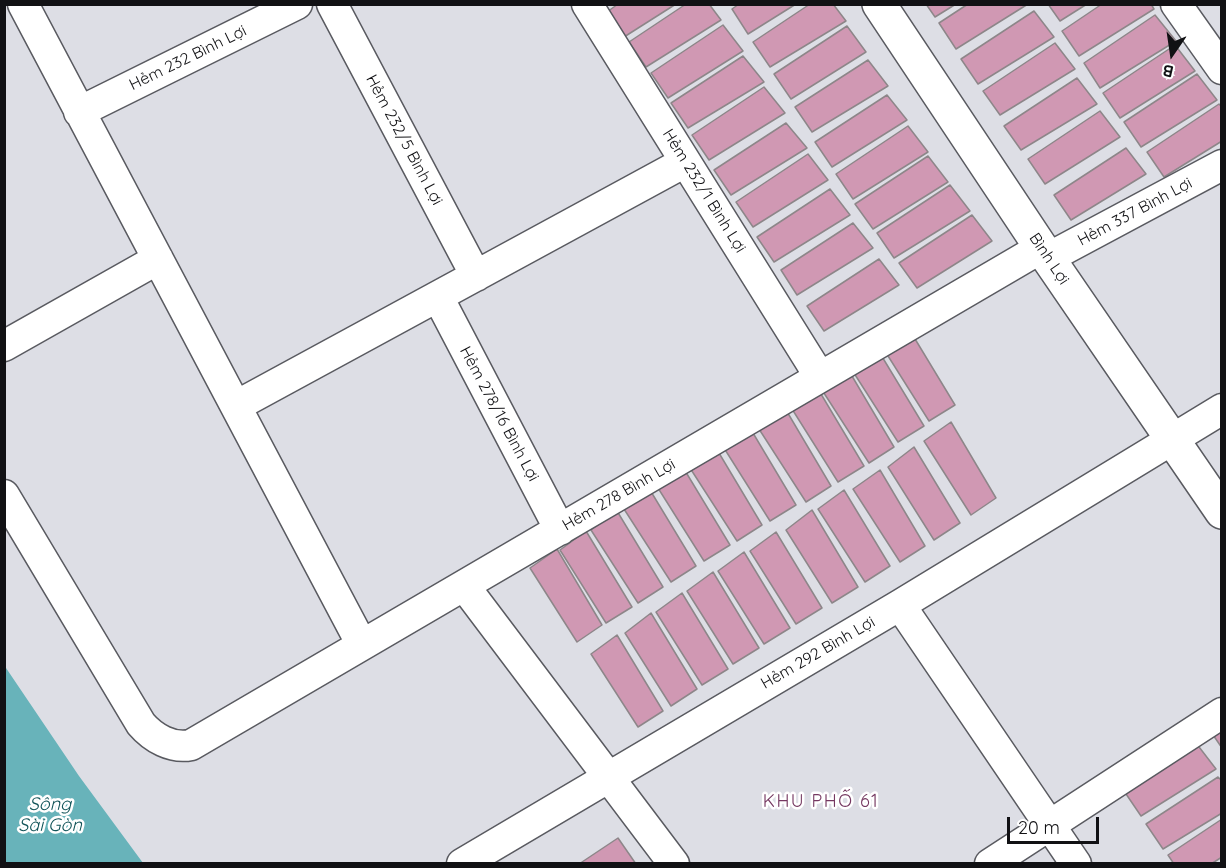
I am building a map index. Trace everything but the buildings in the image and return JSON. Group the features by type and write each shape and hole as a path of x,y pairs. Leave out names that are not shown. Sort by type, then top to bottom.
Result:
{"street":[{"path":"23,4 362,645"},
{"name":"Hẻm 232 Bình Lợi","path":"79,112 297,4"},
{"name":"Hẻm 232/5 Bình Lợi","path":"332,4 476,276"},
{"name":"Hẻm 232/1 Bình Lợi","path":"587,4 820,377"},
{"name":"Bình Lợi","path":"879,4 1221,512"},
{"path":"1176,4 1221,69"},
{"path":"236,406 686,162"},
{"name":"Hẻm 337 Bình Lợi","path":"1045,253 1221,165"},
{"name":"Hẻm 278 Bình Lợi","path":"4,495 141,724 153,736 176,746 185,747 198,742 465,587 820,377 1045,253"},
{"path":"4,346 158,259"},
{"name":"Hẻm 278/16 Bình Lợi","path":"438,297 560,530"},
{"name":"Hẻm 292 Bình Lợi","path":"462,864 1221,410"},
{"path":"465,587 674,864"},
{"path":"900,604 1076,864"},
{"path":"990,864 1221,713"}],"water":[{"name":"Sông Sài Gòn","path":"4,665 79,776 143,863 5,863"}],"district":[{"name":"KHU PHỐ 61","path":"821,802"}]}
